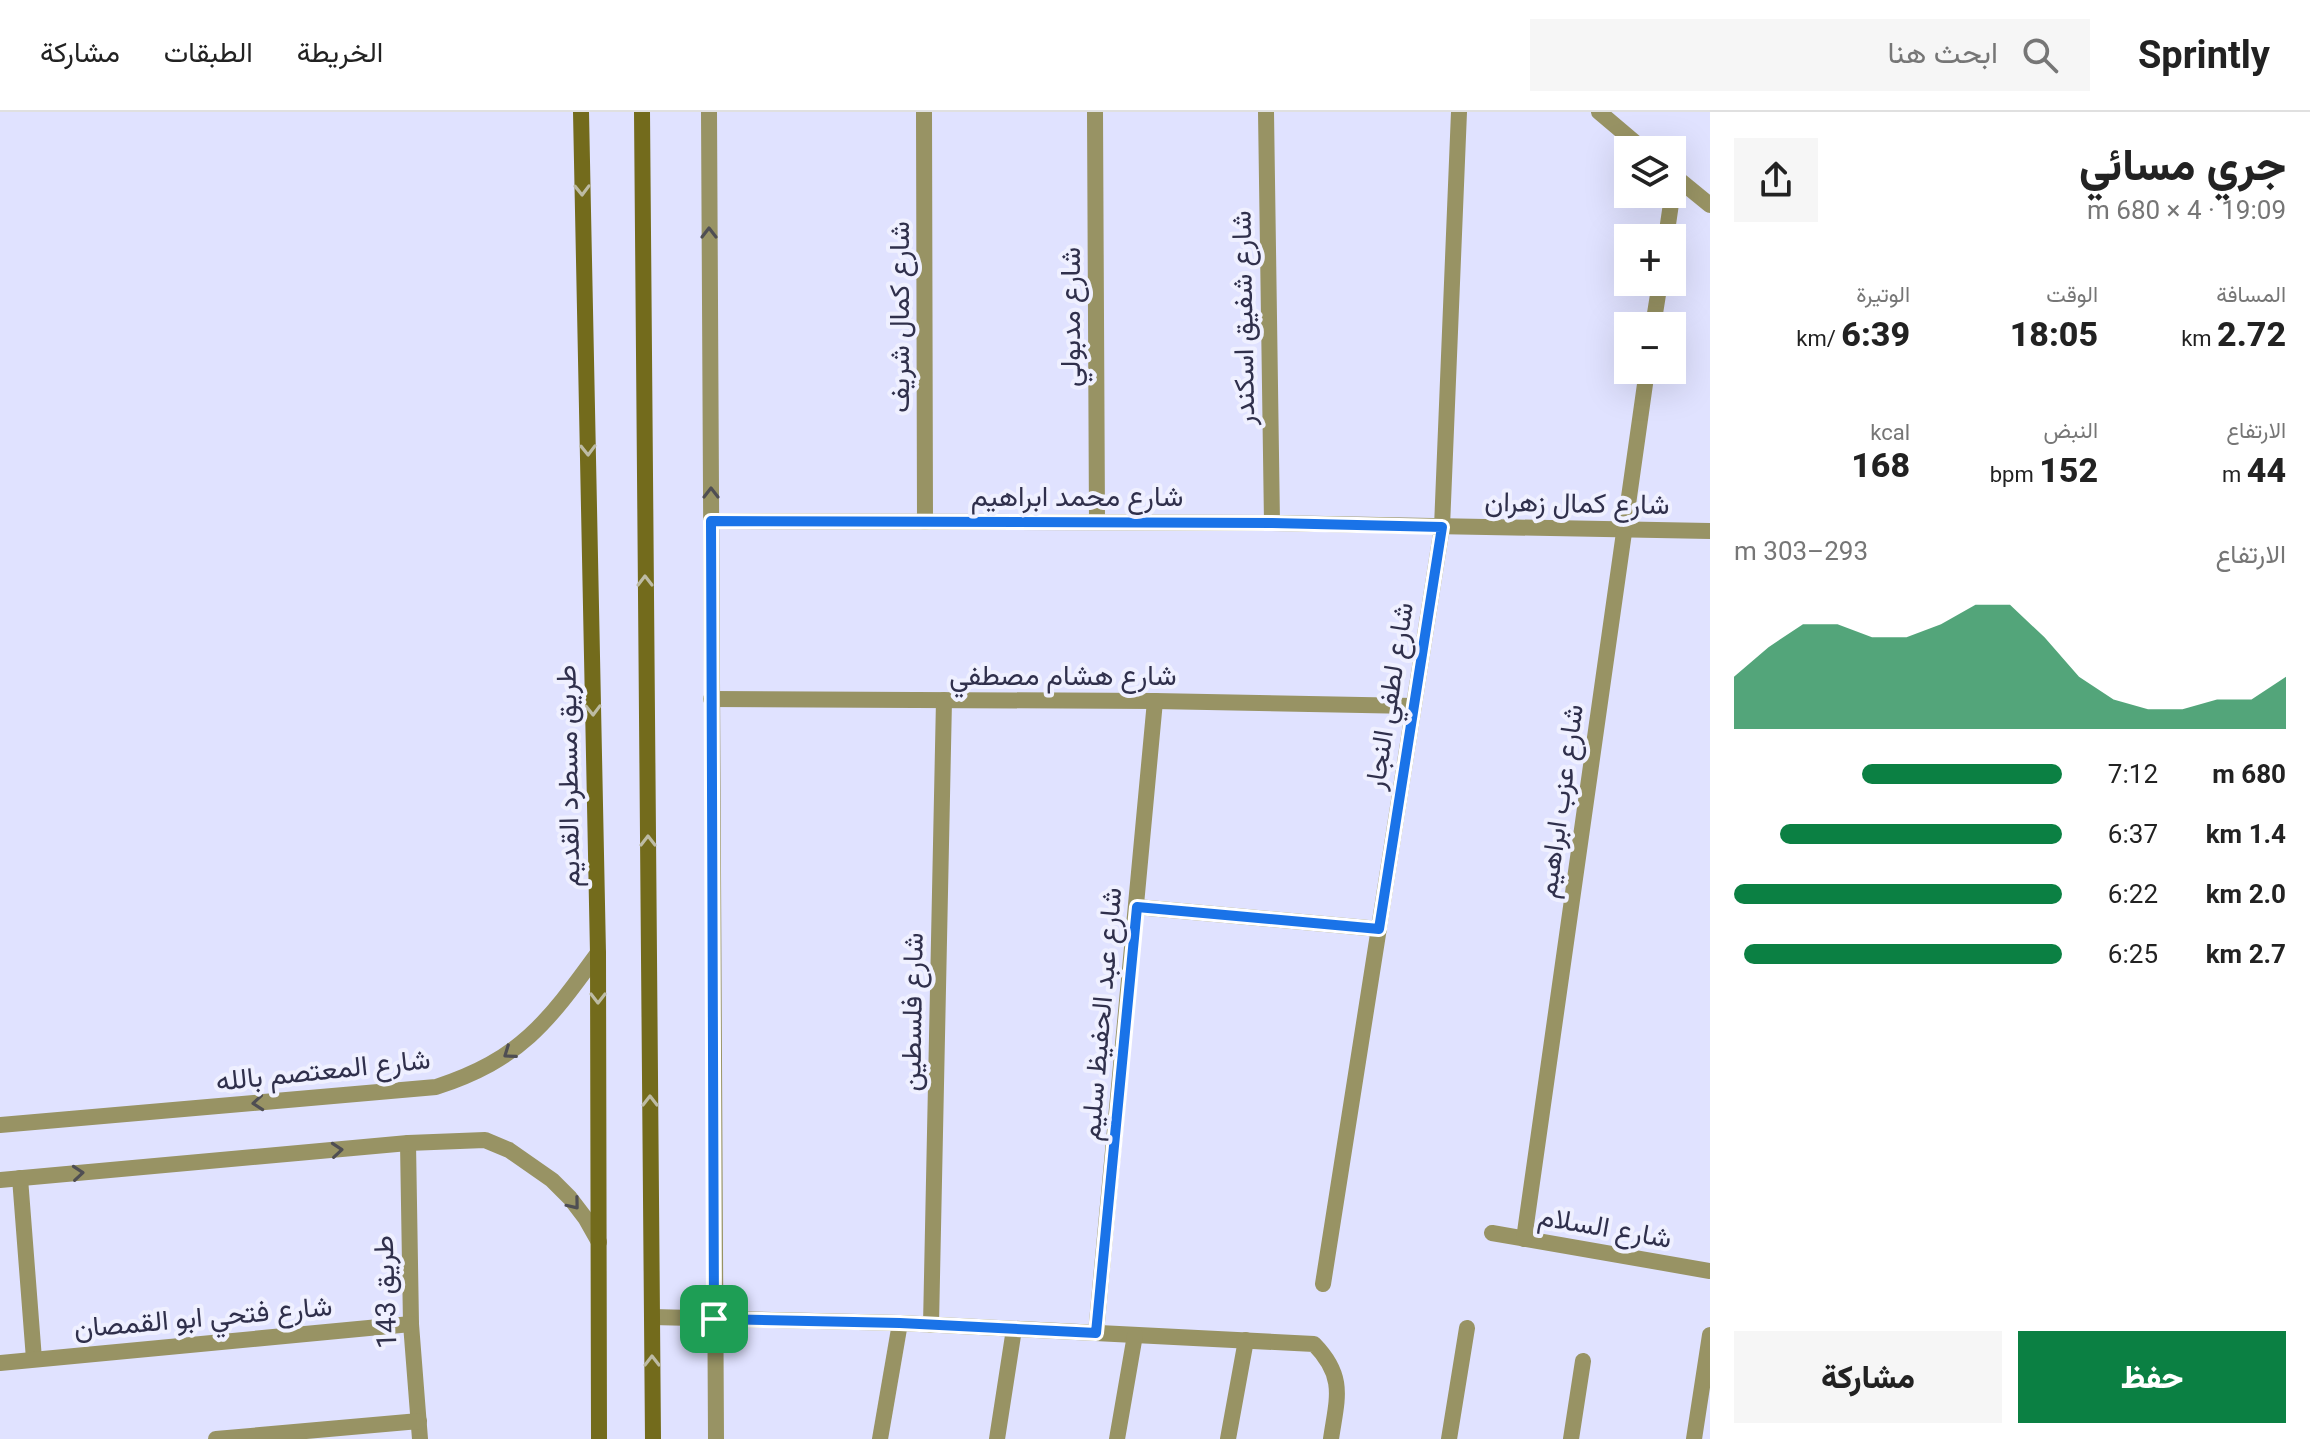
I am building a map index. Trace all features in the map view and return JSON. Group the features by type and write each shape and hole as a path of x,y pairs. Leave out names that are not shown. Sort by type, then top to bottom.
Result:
{"main road":[{"name":"طريق مسطرد القديم","path":"581,112 598,953 599,1439"},
{"path":"642,112 653,1439"}],"street":[{"path":"709,112 716,1439"},
{"name":"شارع كمال شريف","path":"924,112 925,522"},
{"name":"شارع مدبولي","path":"1095,112 1097,522"},
{"name":"شارع شفيق اسكندر","path":"1266,112 1272,523"},
{"name":"شارع لطفي النجار","path":"1323,1284 1442,527 1459,112"},
{"path":"1599,112 1627,136"},
{"path":"1686,185 1710,205"},
{"name":"شارع عزب ابراهيم","path":"1524,1239 1645,384"},
{"name":"شارع محمد ابراهيم","path":"711,521 1272,523 1442,527"},
{"name":"شارع كمال زهران","path":"1442,527 1710,531"},
{"name":"شارع هشام مصطفي","path":"711,699 1155,701 1414,706"},
{"name":"شارع فلسطين","path":"931,1325 944,700"},
{"name":"شارع عبد الحفيظ سليم","path":"1096,1333 1155,701"},
{"path":"1137,907 1379,929"},
{"name":"شارع المعتصم بالله","path":"0,1125 436,1087 465,1078 492,1064 540,1028 598,953"},
{"path":"0,1180 408,1143 485,1140 532,1164 561,1189 586,1219 599,1242"},
{"name":"طريق 143","path":"408,1143 411,1324 420,1439"},
{"path":"20,1178 34,1359"},
{"name":"شارع السلام","path":"1492,1233 1710,1271"},
{"path":"652,1317 900,1323 1314,1344 1326,1357 1338,1389 1331,1439"},
{"path":"880,1439 900,1323"},
{"name":"شارع فتحي ابو القمصان","path":"0,1363 411,1324"},
{"path":"1449,1439 1467,1328"},
{"path":"997,1439 1014,1329"},
{"path":"1117,1439 1135,1335"},
{"path":"1694,1439 1710,1335"},
{"path":"1228,1439 1246,1340"},
{"path":"1571,1439 1583,1361"},
{"path":"216,1439 419,1421"}],"route":[{"path":"711,521 1272,523 1442,527 1379,929 1137,907 1096,1333 900,1323 714,1319 711,521"}]}
